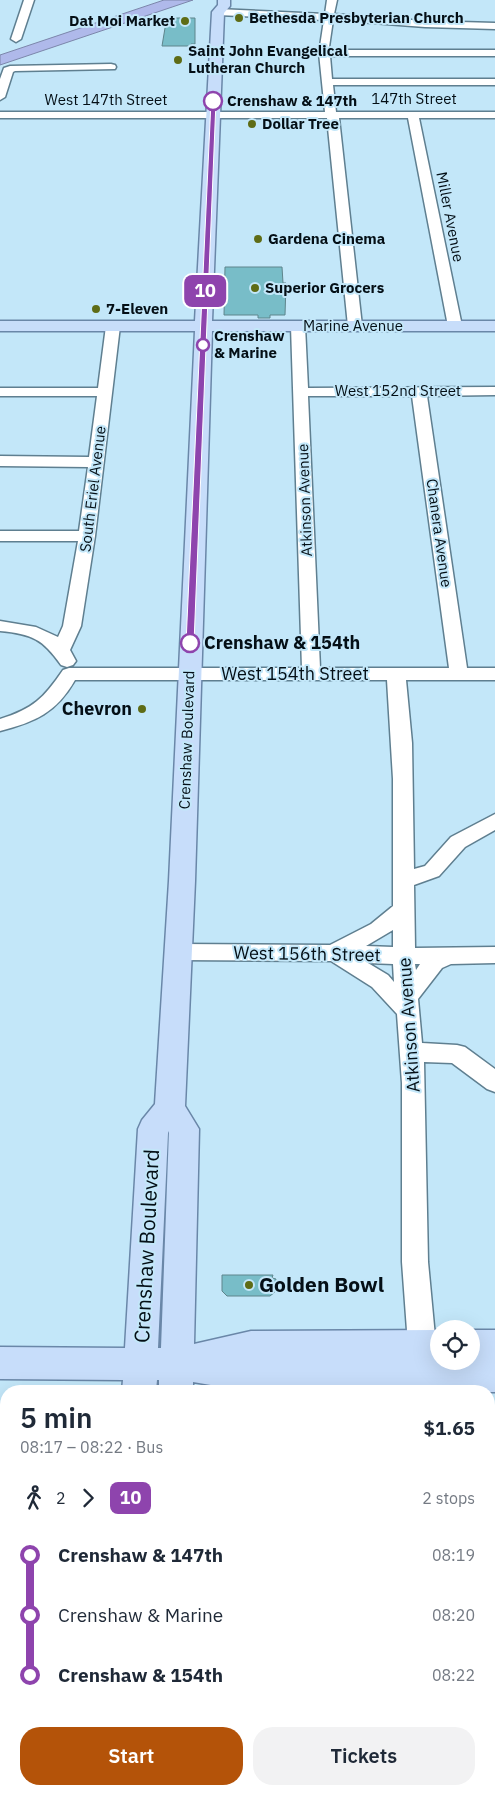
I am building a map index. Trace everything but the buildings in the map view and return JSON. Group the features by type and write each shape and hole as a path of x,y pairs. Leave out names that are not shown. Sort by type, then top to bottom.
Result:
{"main road":[{"name":"Crenshaw Boulevard","path":"140,1377 153,1129 170,1108 218,4"},
{"name":"Marine Avenue","path":"0,326 495,326"},
{"name":"Crenshaw Boulevard","path":"170,1108 184,1128 177,1378"},
{"path":"480,1346 495,1346"},
{"path":"0,1363 140,1377 177,1378 251,1376 428,1356 495,1376"}],"street":[{"path":"14,38 29,0"},
{"path":"332,0 324,53 334,118 354,326"},
{"path":"218,4 279,13 423,24 495,26"},
{"path":"324,53 495,53"},
{"path":"0,97 8,70 11,69 111,67"},
{"path":"327,82 495,82"},
{"name":"147th Street","path":"212,115 413,114 494,116"},
{"name":"Miller Avenue","path":"413,114 454,326"},
{"name":"West 147th Street","path":"0,115 212,115"},
{"name":"South Eriel Avenue","path":"62,649 72,626 87,536 113,326"},
{"name":"Atkinson Avenue","path":"298,326 311,674"},
{"name":"Chanera Avenue","path":"419,391 459,674"},
{"name":"West 152nd Street","path":"301,392 495,391"},
{"path":"0,392 105,392"},
{"path":"0,461 96,462"},
{"path":"0,536 87,536"},
{"path":"0,626 14,626 33,632 62,649 67,660 69,674 58,695 42,708 19,720 0,725"},
{"name":"West 154th Street","path":"69,674 495,674"},
{"name":"Atkinson Avenue","path":"396,674 402,734 404,956 412,1052 414,1244 428,1356"},
{"path":"404,881 432,871 458,842 495,821"},
{"path":"333,953 379,930 404,909"},
{"name":"West 156th Street","path":"178,952 333,953 404,956 495,955"},
{"path":"333,953 370,973 408,1004 434,962 449,956"},
{"path":"412,1052 457,1054 495,1082"}],"shaded area":[{"path":"164,0 193,0 0,65 0,55"}],"bus line":[{"name":"10","path":"190,643 213,101"}],"place":[{"name":"Bethesda Presbyterian Church","path":"239,18"},
{"name":"Dat Moi Market","path":"185,21"},
{"name":"Saint John Evangelical Lutheran Church","path":"178,60"},
{"name":"Crenshaw & 147th","path":"213,101"},
{"name":"Dollar Tree","path":"252,124"},
{"name":"Gardena Cinema","path":"258,239"},
{"name":"Superior Grocers","path":"255,288"},
{"name":"7-Eleven","path":"96,309"},
{"name":"Crenshaw & Marine","path":"203,345"},
{"name":"Crenshaw & 154th","path":"190,643"},
{"name":"Chevron","path":"142,709"},
{"name":"Golden Bowl","path":"249,1285"}]}
